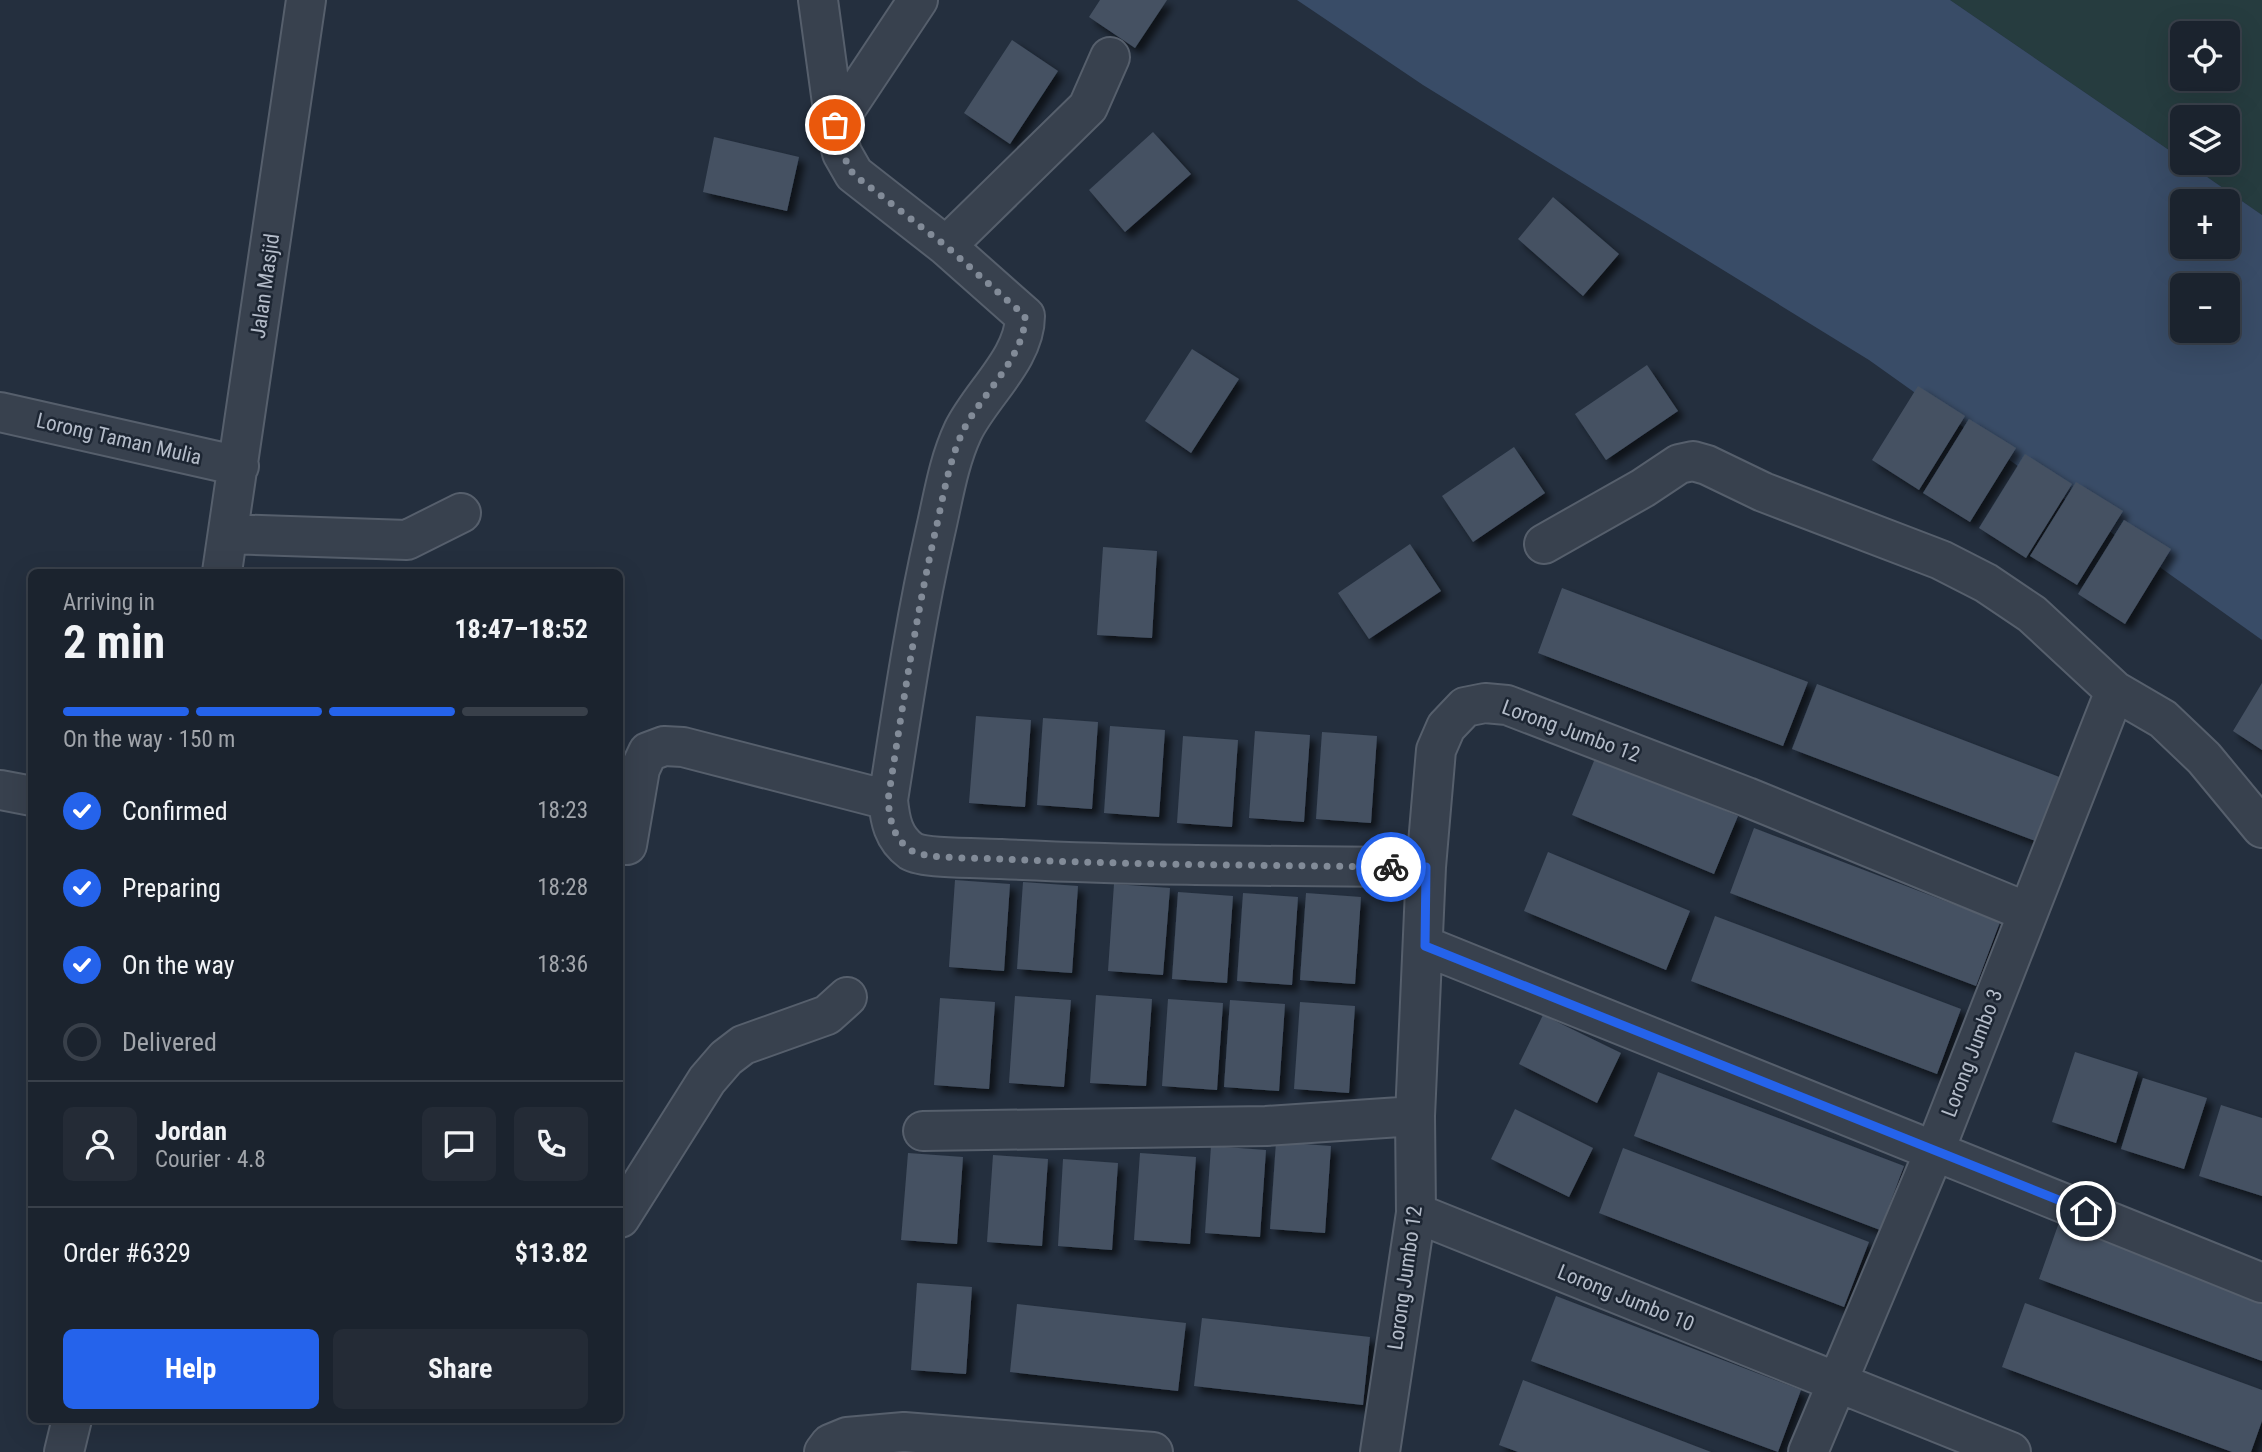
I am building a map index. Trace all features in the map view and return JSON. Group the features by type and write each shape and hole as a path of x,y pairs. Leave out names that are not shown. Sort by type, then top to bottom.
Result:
{"street":[{"name":"Jalan Masjid","path":"222,569 306,0"},
{"path":"818,0 835,125 842,153 853,174 946,246 1014,303 1025,316 1025,331 1010,359 978,404 953,454 923,585 888,800 890,821 898,838 913,852 1122,865 1426,867"},
{"path":"835,125 918,0"},
{"path":"946,246 1088,107 1110,57"},
{"name":"Lorong Taman Mulia","path":"0,412 239,466"},
{"path":"1544,544 1643,488 1679,464 1693,461 1763,492 1941,560 1986,583 2032,614 2115,691 2163,719 2204,758 2262,828"},
{"path":"228,534 407,540 461,513"},
{"name":"Lorong Jumbo 3","path":"1808,1452 1935,1150 2115,691"},
{"name":"Lorong Jumbo 12","path":"1380,1452 1416,1213 1415,1116 1425,946 1426,867 1436,750 1446,727 1465,707 1485,703 1507,705 1747,797 2027,912"},
{"path":"626,845 640,769 648,752 664,746 683,747 888,800"},
{"path":"0,790 28,795"},
{"path":"1425,946 2262,1283"},
{"path":"623,1212 707,1080 726,1058 743,1045 800,1028 827,1015 847,997"},
{"path":"923,1132 1266,1126 1415,1116"},
{"name":"Lorong Jumbo 10","path":"1416,1213 2011,1452"},
{"path":"64,1452 71,1423"},
{"path":"824,1452 830,1444 847,1437 904,1432 1153,1452"}],"green space":[{"path":"1950,0 2262,0 2262,215 2240,200 2240,189 2224,189 2204,175 2240,175 2240,105 2170,105 2170,151"}],"water":[{"path":"1297,0 1950,0 2170,151 2170,175 2204,175 2224,189 2170,189 2170,259 2240,259 2240,200 2262,215 2262,640 1869,360 1423,85"}],"building":[{"path":"1100,0 1167,0 1135,48 1089,17"},
{"path":"1012,40 1058,71 1010,144 964,113"},
{"path":"1153,132 1191,174 1125,232 1089,190"},
{"path":"714,137 799,157 787,211 703,192"},
{"path":"1553,197 1619,254 1583,296 1518,239"},
{"path":"1192,349 1239,379 1191,453 1145,421"},
{"path":"1647,365 1678,411 1606,460 1575,414"},
{"path":"1918,386 1965,416 1919,490 1872,460"},
{"path":"1969,419 2016,448 1970,522 1923,493"},
{"path":"1514,447 1545,493 1473,542 1442,496"},
{"path":"2025,454 2072,484 2026,558 1979,528"},
{"path":"2076,482 2123,511 2077,585 2030,556"},
{"path":"2124,520 2171,549 2125,624 2078,594"},
{"path":"1410,544 1441,591 1369,639 1338,593"},
{"path":"1103,547 1157,551 1152,638 1097,635"},
{"path":"1562,588 1808,682 1783,746 1538,653"},
{"path":"2262,683 2262,750 2233,731"},
{"path":"1817,684 2062,778 2038,842 1792,749"},
{"path":"976,716 1031,720 1025,807 969,803"},
{"path":"1043,718 1098,722 1092,809 1037,805"},
{"path":"1110,726 1165,730 1159,817 1104,813"},
{"path":"1255,731 1310,735 1304,822 1249,818"},
{"path":"1322,732 1377,736 1371,823 1316,819"},
{"path":"1183,736 1238,740 1232,827 1177,823"},
{"path":"1596,756 1738,816 1714,874 1572,815"},
{"path":"1754,828 2000,922 1976,986 1730,893"},
{"path":"1548,852 1690,911 1666,970 1524,911"},
{"path":"955,880 1010,884 1004,971 949,967"},
{"path":"1023,882 1078,886 1072,973 1017,969"},
{"path":"1114,884 1170,888 1163,975 1108,971"},
{"path":"1178,892 1233,896 1227,983 1172,979"},
{"path":"1243,893 1298,897 1292,985 1237,981"},
{"path":"1306,893 1361,897 1355,984 1300,980"},
{"path":"1715,916 1961,1009 1937,1074 1691,981"},
{"path":"1096,995 1152,999 1146,1086 1090,1083"},
{"path":"1015,996 1071,1000 1064,1087 1009,1083"},
{"path":"940,998 995,1002 989,1089 934,1085"},
{"path":"1168,999 1223,1003 1217,1090 1162,1086"},
{"path":"1230,1000 1285,1004 1279,1091 1224,1087"},
{"path":"1300,1002 1355,1006 1349,1093 1294,1089"},
{"path":"1543,1015 1621,1053 1597,1103 1519,1064"},
{"path":"2075,1052 2138,1072 2116,1143 2052,1122"},
{"path":"1658,1072 1904,1166 1880,1230 1634,1136"},
{"path":"2143,1078 2207,1098 2184,1169 2121,1149"},
{"path":"2221,1105 2262,1118 2262,1196 2199,1176"},
{"path":"1515,1109 1593,1148 1569,1197 1491,1159"},
{"path":"1276,1142 1331,1146 1325,1233 1270,1229"},
{"path":"1211,1146 1266,1150 1260,1237 1205,1233"},
{"path":"1623,1148 1869,1242 1844,1307 1599,1213"},
{"path":"908,1153 963,1157 957,1244 901,1240"},
{"path":"1140,1153 1196,1157 1190,1244 1134,1240"},
{"path":"993,1155 1048,1159 1042,1246 987,1242"},
{"path":"1063,1159 1118,1163 1112,1250 1058,1246"},
{"path":"2062,1214 2262,1288 2262,1361 2039,1279"},
{"path":"917,1283 972,1287 966,1374 911,1370"},
{"path":"1556,1296 1801,1390 1778,1452 1531,1361"},
{"path":"2025,1303 2262,1390 2262,1421 2251,1452 2232,1452 2002,1367"},
{"path":"1017,1304 1186,1323 1178,1391 1010,1372"},
{"path":"1202,1318 1370,1337 1363,1405 1194,1386"},
{"path":"1523,1380 1711,1452 1518,1452 1499,1445"}],"way so far":[{"path":"835,125 842,153 853,174 876,195 946,246 1014,303 1025,316 1025,331 1010,359 978,404 953,454 923,585 888,800 890,821 898,838 913,852 947,856 1122,865 1391,867"}],"route":[{"path":"1391,867 1426,867 1425,946 2086,1211"}]}
